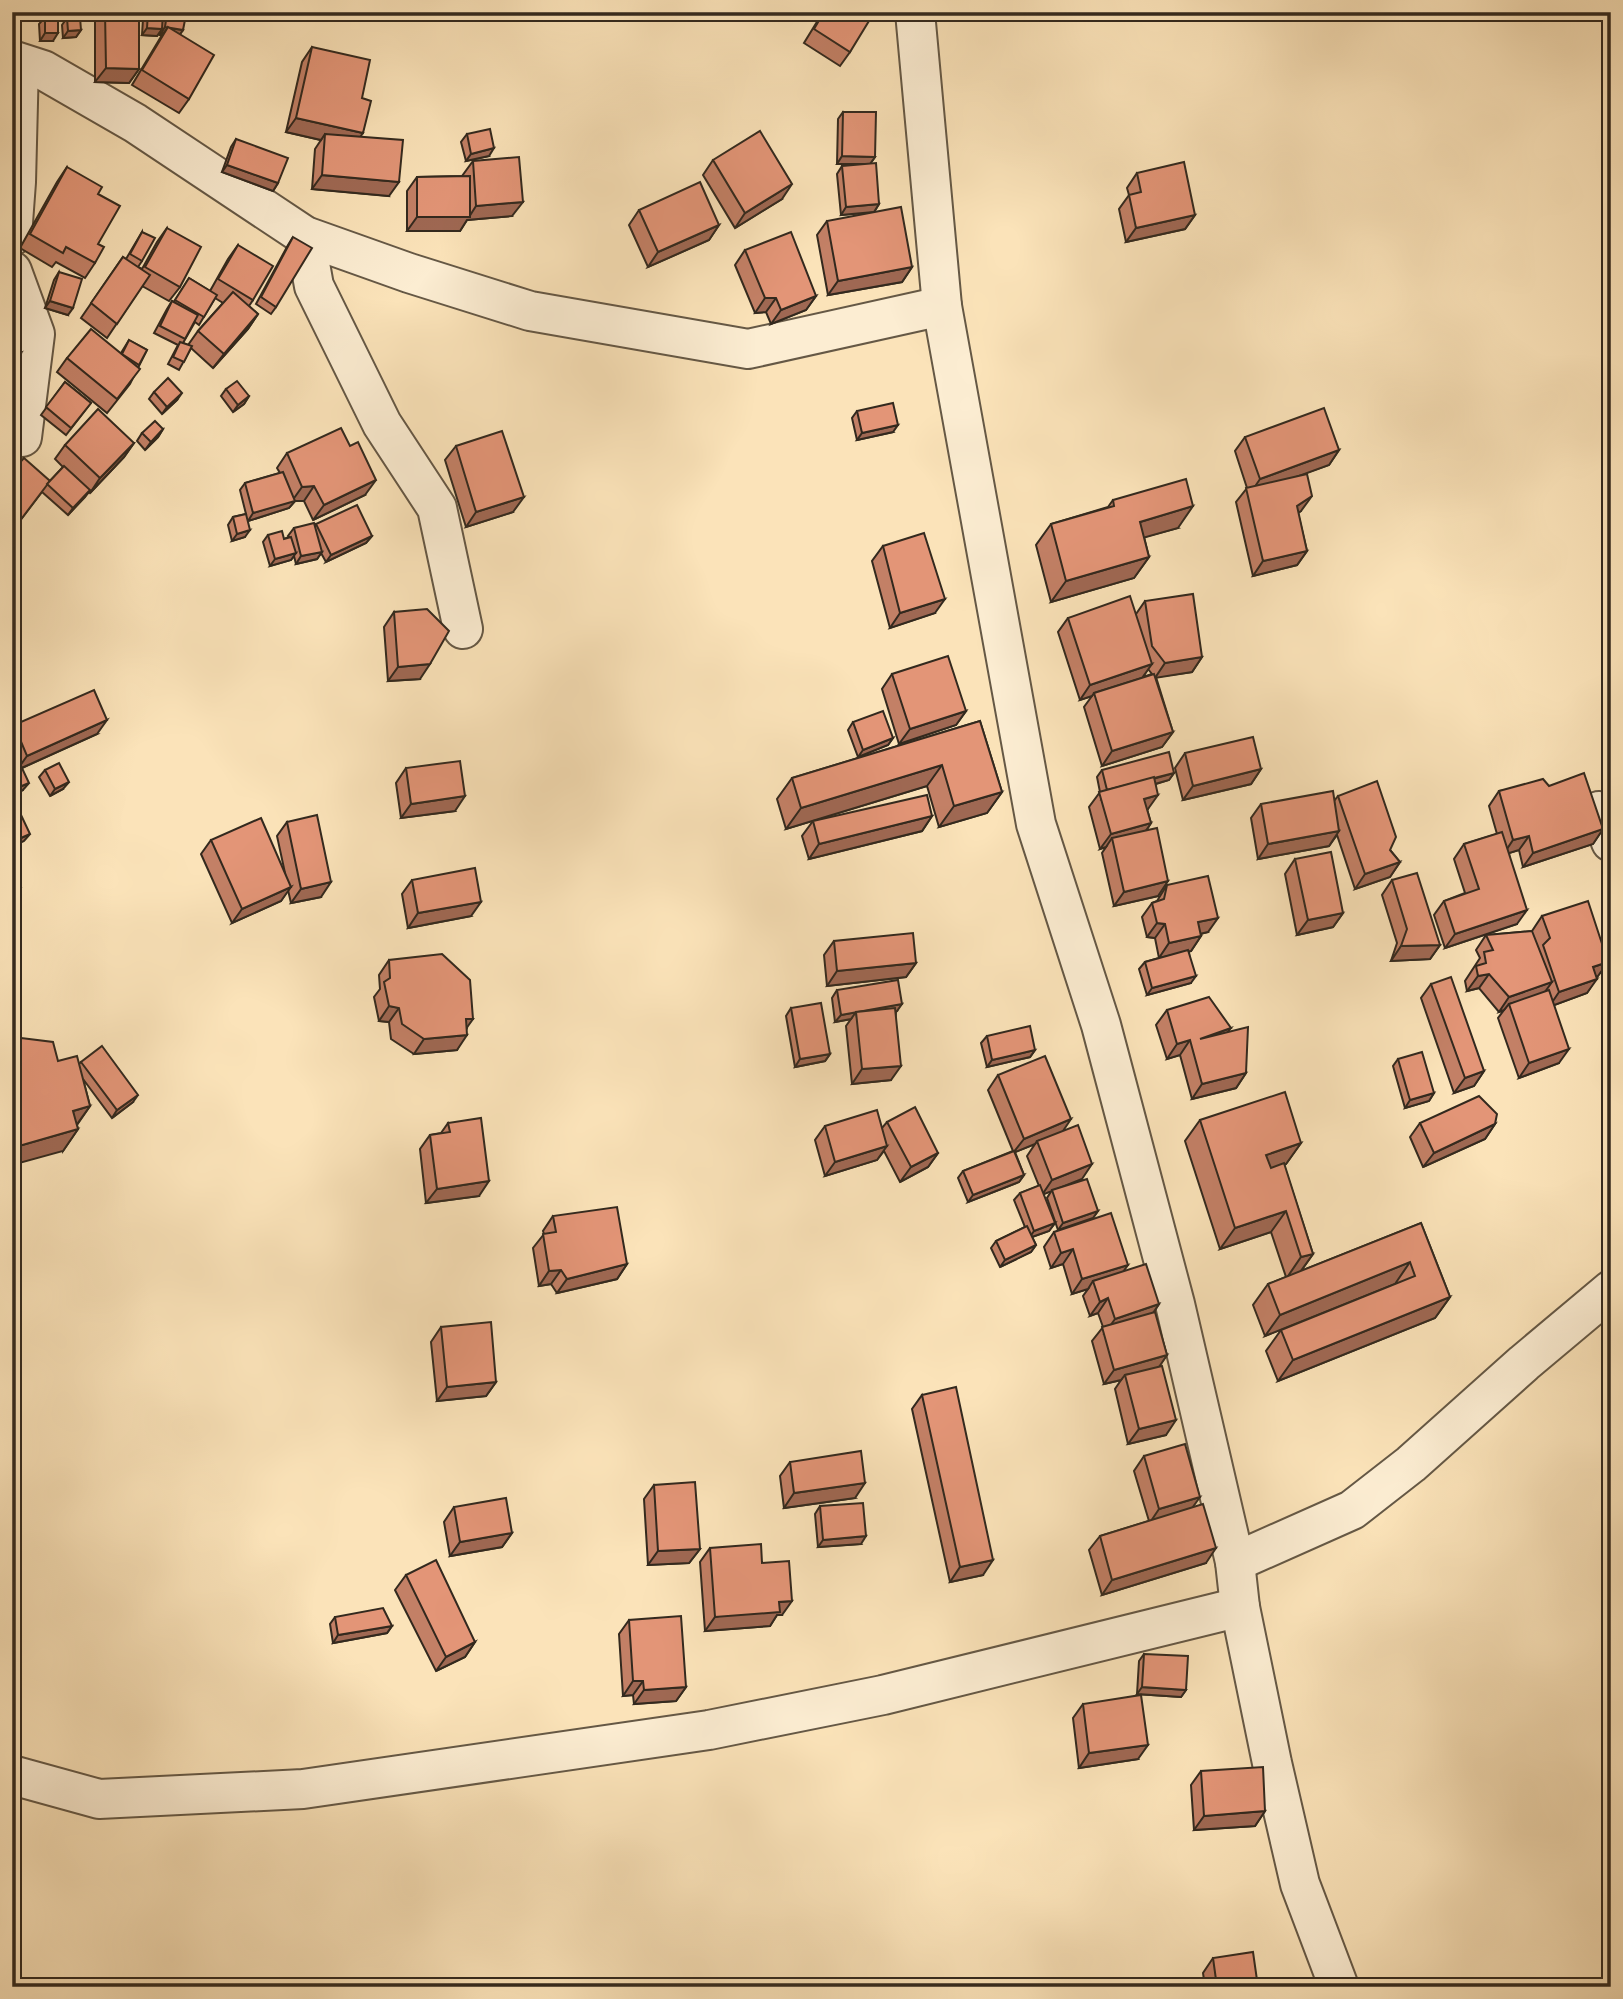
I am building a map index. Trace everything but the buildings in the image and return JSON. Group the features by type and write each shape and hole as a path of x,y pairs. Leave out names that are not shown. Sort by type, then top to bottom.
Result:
{"street":[{"path":"915,12 942,306 1036,824 1101,1025 1175,1304 1235,1562 1240,1607 1300,1884 1339,1987"},
{"path":"12,236 16,182 15,62 43,70 135,123 305,236 409,273 530,311 712,340 748,349 942,306"},
{"path":"305,236 314,286 382,424 437,508 464,629"},
{"path":"12,271 35,334 22,437"},
{"path":"1235,1562 1352,1510 1411,1464 1611,1290"},
{"path":"12,1775 99,1799 303,1789 709,1730 883,1695 1240,1607"},
{"path":"12,1804 67,1790"}]}
